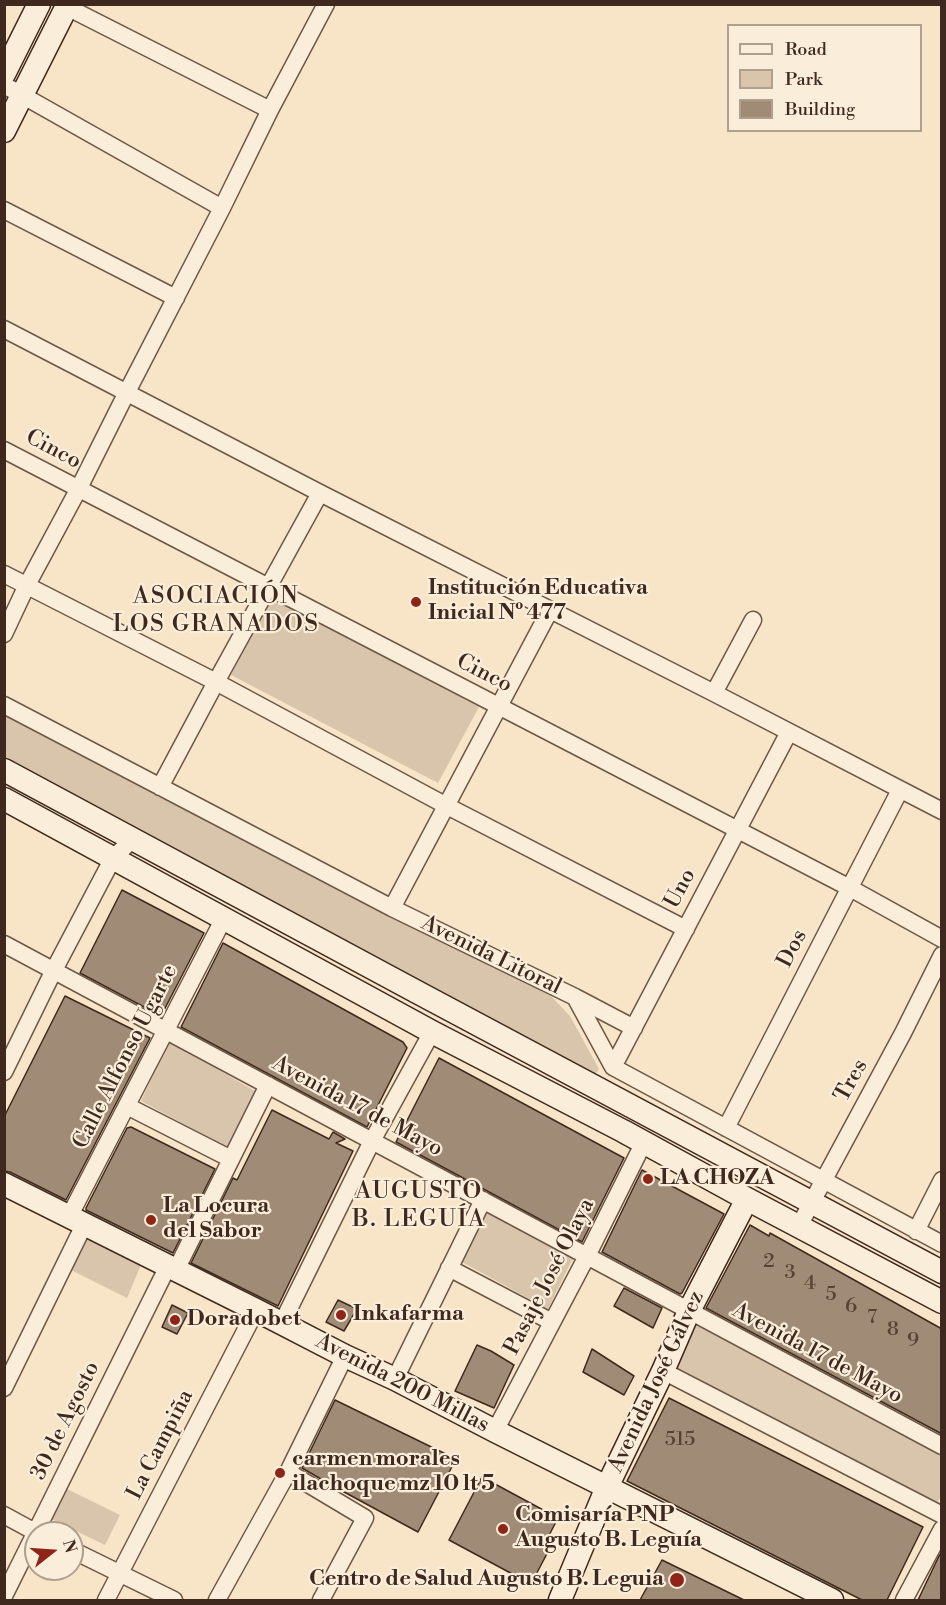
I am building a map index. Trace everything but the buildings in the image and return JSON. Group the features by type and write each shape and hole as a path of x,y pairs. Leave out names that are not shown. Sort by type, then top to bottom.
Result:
{"main road":[{"path":"4,74 39,4"},
{"path":"4,131 14,90 68,6"},
{"path":"4,770 942,1272"},
{"path":"4,799 432,1032 942,1302"},
{"name":"Avenida 200 Millas","path":"4,1184 832,1600"},
{"name":"Avenida José Gálvez","path":"560,1600 607,1487 689,1311 747,1199"}],"street":[{"path":"68,6 270,110"},
{"path":"4,634 27,585 222,208 320,8"},
{"path":"14,90 222,208"},
{"path":"4,210 176,298"},
{"path":"4,329 942,811"},
{"name":"Cinco","path":"4,450 850,888 942,939"},
{"path":"160,788 320,493"},
{"path":"4,574 216,682 445,805 686,929"},
{"path":"392,908 550,610"},
{"path":"714,693 753,620"},
{"name":"Avenida Litoral","path":"4,705 392,908 575,997 614,1067"},
{"name":"Uno","path":"614,1067 789,732"},
{"name":"Dos","path":"726,1128 900,790"},
{"path":"4,1072 113,858 133,839"},
{"name":"Calle Alfonso Ugarte","path":"4,1388 128,1106 224,918"},
{"name":"Avenida 17 de Mayo","path":"4,944 942,1446"},
{"name":"Tres","path":"799,1226 903,1033 942,955"},
{"path":"575,997 634,1028"},
{"path":"282,1323 372,1141 432,1032"},
{"path":"614,1067 942,1244"},
{"name":"30 de Agosto","path":"43,1521 268,1085"},
{"path":"128,1106 231,1159"},
{"name":"Pasaje José Olaya","path":"495,1431 644,1143"},
{"path":"916,1230 942,1180"},
{"path":"394,1379 483,1200"},
{"path":"449,1268 552,1322"},
{"name":"La Campiña","path":"106,1600 256,1310"},
{"path":"217,1600 288,1472 345,1356"},
{"path":"663,1371 942,1515"},
{"path":"288,1472 366,1518 321,1600"},
{"path":"4,1515 24,1526"},
{"path":"904,1600 942,1528"},
{"path":"84,1556 174,1600"},
{"name":"30 de Agosto","path":"4,1596 24,1558"}],"green space":[{"path":"273,597 479,707 438,783 231,675"},
{"path":"4,714 551,996 570,1016 599,1069 595,1075 5,759"},
{"path":"169,1041 255,1091 228,1148 141,1101"},
{"path":"486,1209 574,1256 548,1309 460,1261"},
{"path":"83,1235 141,1265 127,1298 67,1268"},
{"path":"696,1321 941,1452 941,1496 937,1504 674,1367"},
{"path":"61,1486 120,1515 105,1545 84,1535 84,1521 55,1521 45,1516"}],"place":[{"name":"Institución Educativa Inicial Nº 477","path":"416,602"},
{"name":"LA CHOZA","path":"648,1179"},
{"name":"La Locura del Sabor","path":"151,1220"},
{"name":"Inkafarma","path":"341,1315"},
{"name":"Doradobet","path":"175,1320"},
{"name":"carmen morales ilachoque mz 10 lt 5","path":"280,1473"},
{"name":"Comisaría PNP Augusto B. Leguía","path":"503,1529"},
{"name":"Centro de Salud Augusto B. Leguia","path":"677,1580"}],"district":[{"name":"ASOCIACIÓN LOS GRANADOS","path":"216,611"},
{"name":"AUGUSTO B. LEGUÍA","path":"419,1206"}]}
